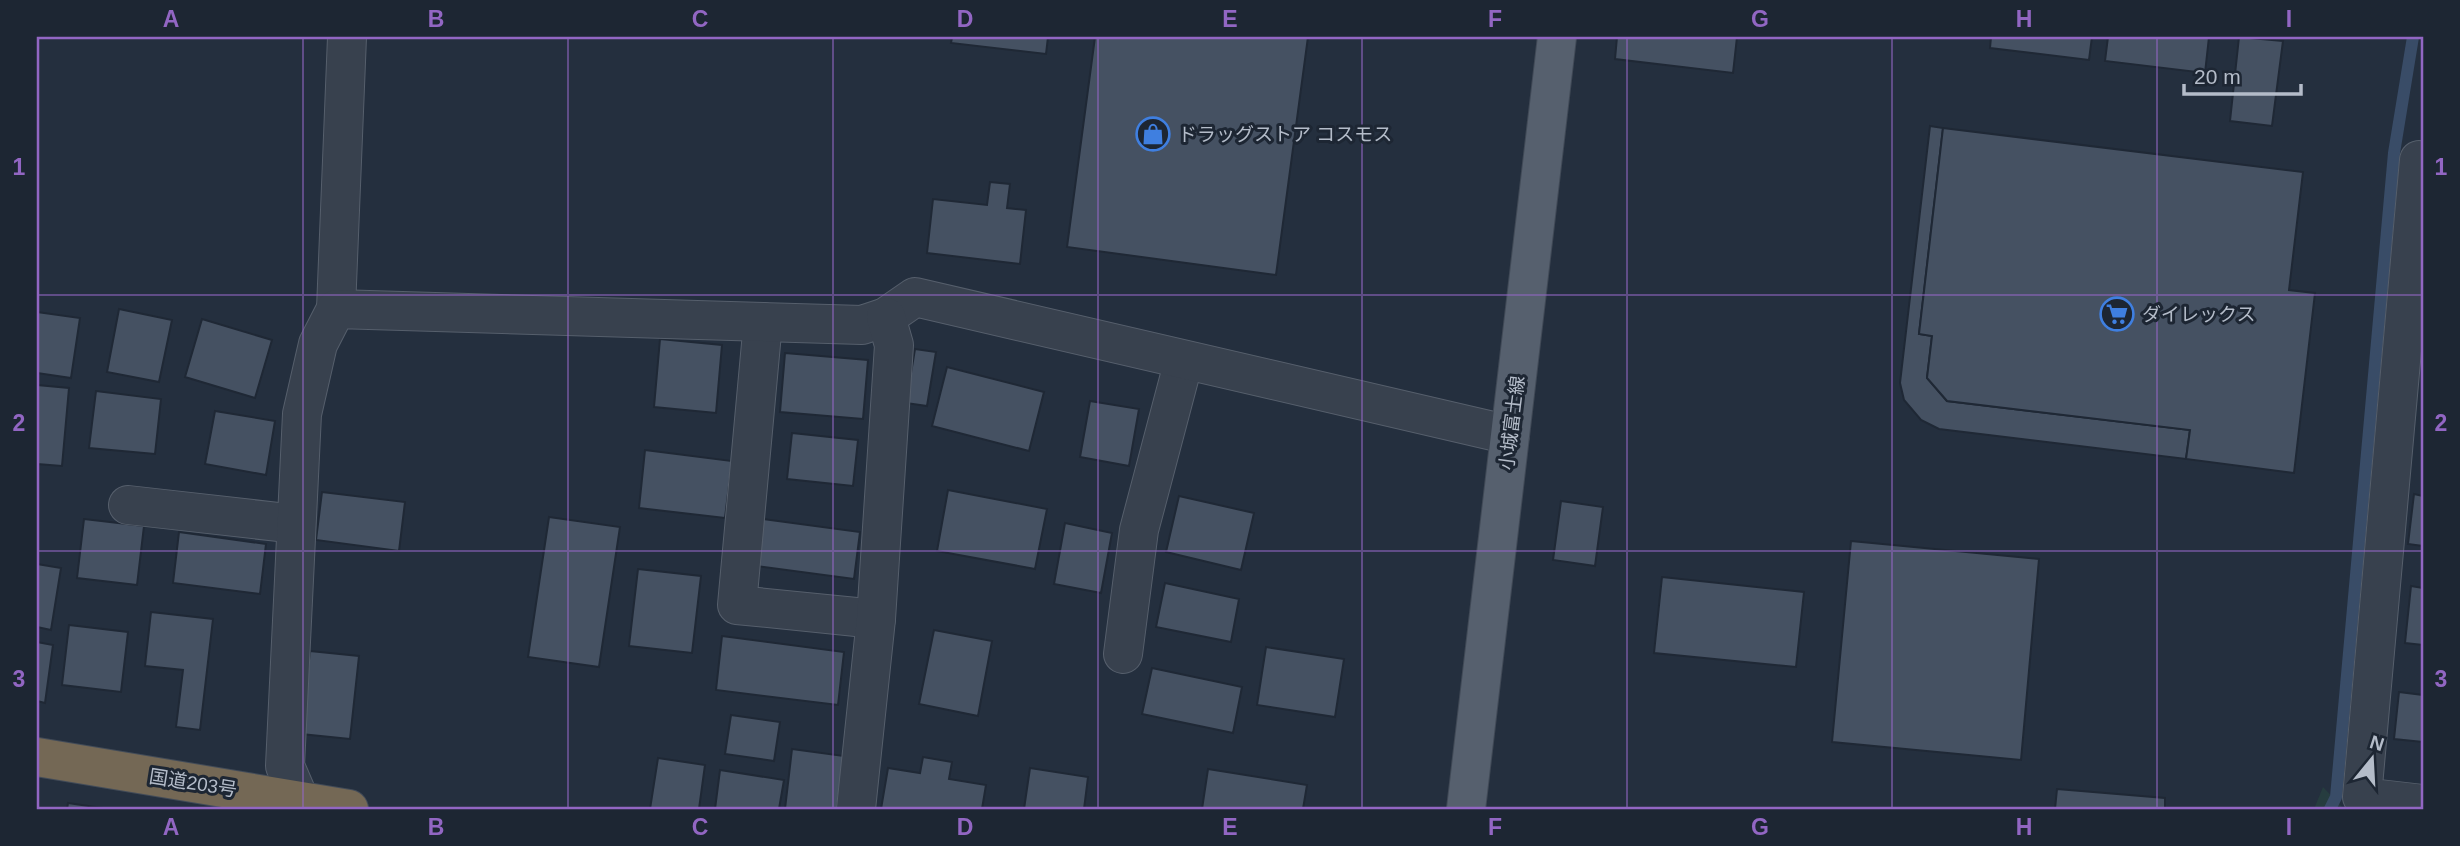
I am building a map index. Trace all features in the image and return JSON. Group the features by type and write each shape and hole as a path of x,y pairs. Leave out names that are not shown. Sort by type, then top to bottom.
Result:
{"highway":[{"name":"国道203号","path":"37,757 299,805 349,809"}],"main road":[{"name":"小城富士線","path":"1466,809 1557,37"}],"street":[{"path":"299,805 285,766 302,414 318,344 336,309 347,37"},
{"path":"2423,160 2419,160 2408,456 2362,797 2423,804"},
{"path":"336,309 862,325 886,317 915,297 1510,435"},
{"path":"856,809 876,619 894,345 886,317"},
{"path":"763,322 737,605 876,619"},
{"path":"1123,654 1139,530 1184,360"},
{"path":"128,505 296,524"}],"green space":[{"path":"2323,787 2344,809 2314,809"}],"building":[{"path":"952,37 1048,37 1046,54 951,43"},
{"path":"1095,37 1308,37 1276,275 1067,247"},
{"path":"1617,37 1737,37 1733,73 1615,59"},
{"path":"1991,37 2092,37 2089,60 1990,48"},
{"path":"2108,37 2209,37 2205,73 2105,61"},
{"path":"2239,37 2283,41 2272,126 2230,121"},
{"path":"1930,126 1943,128 1919,334 1932,336 1927,378 1947,401 2190,430 2186,459 1939,429 1921,420 1904,400 1900,383"},
{"name":"ダイレックス","path":"1943,128 2303,172 2289,290 2315,293 2294,473 2186,459 2190,430 1947,401 1927,378 1932,336 1919,334"},
{"path":"990,182 1010,184 1007,208 1026,210 1020,264 927,253 933,199 987,205"},
{"path":"119,309 172,320 159,382 107,372"},
{"path":"37,312 80,318 71,378 37,373"},
{"path":"202,319 272,340 255,398 185,377"},
{"path":"660,339 722,345 716,413 654,407"},
{"path":"915,349 936,352 927,406 906,403"},
{"path":"785,353 868,360 863,419 780,412"},
{"path":"947,367 1044,392 1029,451 932,426"},
{"path":"37,385 69,388 62,466 37,464"},
{"path":"96,391 161,399 155,454 89,448"},
{"path":"1090,401 1139,409 1129,466 1080,457"},
{"path":"215,411 275,421 266,475 205,464"},
{"path":"792,433 858,440 853,486 787,479"},
{"path":"645,450 732,461 725,518 639,508"},
{"path":"948,490 1047,509 1035,569 937,551"},
{"path":"322,492 405,502 399,551 316,540"},
{"path":"2414,494 2423,496 2423,546 2408,544"},
{"path":"1179,496 1254,513 1241,570 1166,552"},
{"path":"1561,501 1603,507 1595,566 1553,560"},
{"path":"549,517 620,527 599,667 528,657"},
{"path":"84,519 144,526 137,585 77,578"},
{"path":"763,519 860,532 854,579 756,566"},
{"path":"1065,523 1112,533 1101,593 1054,584"},
{"path":"179,532 266,544 260,594 173,583"},
{"path":"1851,541 2039,559 2021,760 1832,742"},
{"path":"37,564 61,568 51,630 37,627"},
{"path":"638,569 701,576 692,653 629,646"},
{"path":"1662,577 1804,592 1796,667 1654,653"},
{"path":"1165,583 1239,599 1231,642 1156,627"},
{"path":"2411,586 2423,588 2423,645 2405,643"},
{"path":"151,612 213,619 200,730 176,727 183,670 145,666"},
{"path":"69,625 128,632 121,692 62,685"},
{"path":"934,630 992,641 978,716 919,704"},
{"path":"722,636 844,652 838,705 716,690"},
{"path":"37,642 53,645 45,703 37,701"},
{"path":"1266,647 1344,659 1335,717 1257,705"},
{"path":"310,651 359,656 350,739 301,734"},
{"path":"1152,668 1242,687 1233,733 1142,714"},
{"path":"2399,692 2423,695 2423,742 2394,739"},
{"path":"731,715 780,722 774,761 725,754"},
{"path":"792,749 844,756 837,809 785,809"},
{"path":"923,757 952,762 949,779 986,785 982,809 881,809 888,768 920,773"},
{"path":"658,758 705,765 699,809 650,809"},
{"path":"1030,768 1088,777 1084,809 1024,809"},
{"path":"1208,769 1307,785 1303,809 1202,809"},
{"path":"720,770 784,780 779,809 715,809"},
{"path":"2057,789 2165,798 2165,809 2055,809"},
{"path":"68,803 109,809 67,809"}],"waterway":[{"path":"2330,809 2336,797 2394,153 2413,37"}],"place":[{"name":"ドラッグストア コスモス","path":"1153,134"},
{"name":"ダイレックス","path":"2117,314"}]}
